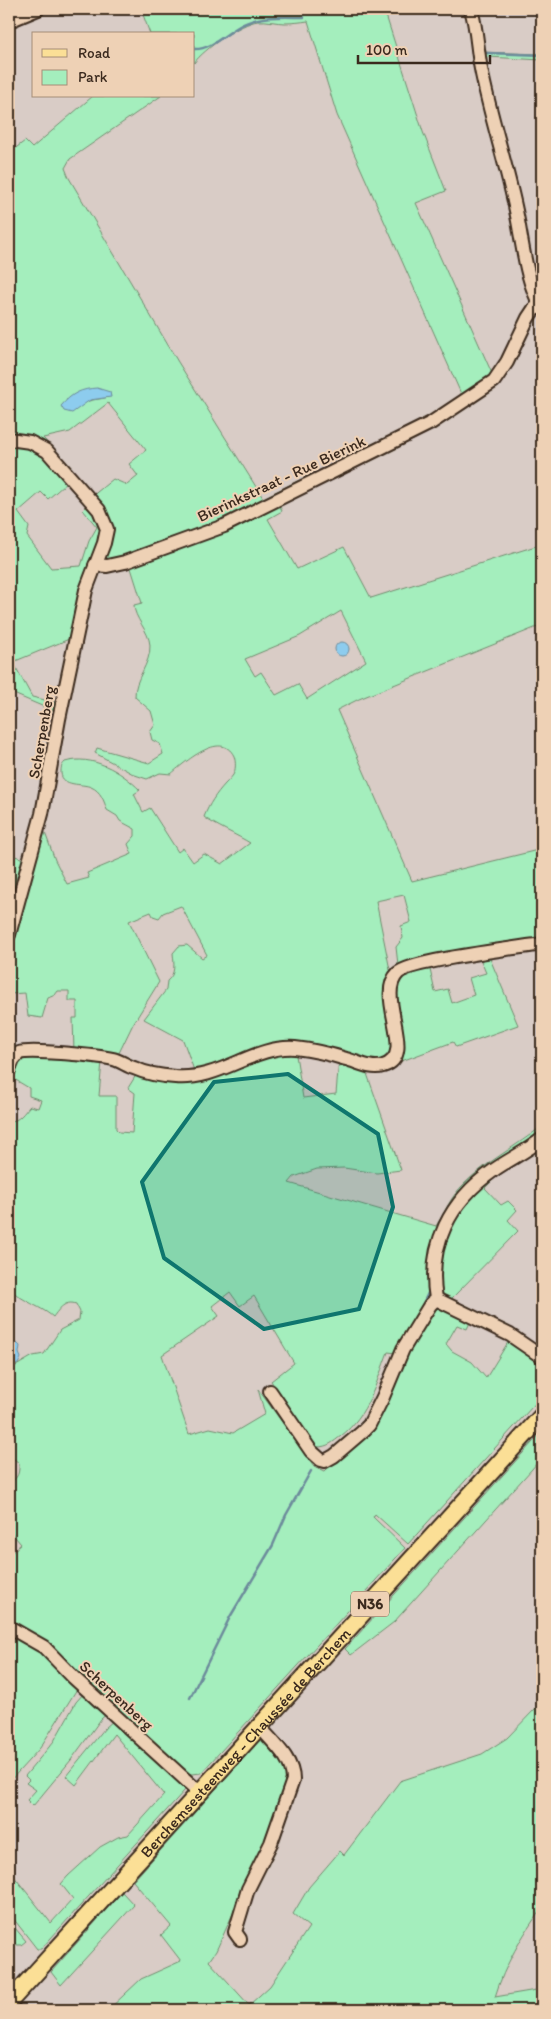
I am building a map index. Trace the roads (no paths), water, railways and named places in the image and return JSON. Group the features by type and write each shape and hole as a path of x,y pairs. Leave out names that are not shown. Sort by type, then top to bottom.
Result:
{"main road":[{"name":"Berchemsesteenweg - Chaussée de Berchem","path":"9,2002 542,1416"}],"street":[{"path":"9,21 38,9"},
{"path":"471,9 477,30 481,67 516,207 526,269 541,306"},
{"name":"Bierinkstraat - Rue Bierink","path":"95,565 107,566 125,562 224,526 426,426 494,381 507,362 530,315 541,306"},
{"path":"9,439 30,442 42,447 57,461 99,510 107,528 105,540 95,565"},
{"name":"Scherpenberg","path":"9,935 40,826 80,617 95,565"},
{"path":"9,1070 12,1051 23,1051 114,1060 148,1073 174,1078 188,1078 210,1074 250,1058 285,1048 319,1052 370,1067 383,1066 394,1058 398,1047 390,993 394,978 401,971 434,962 542,944"},
{"path":"436,1299 433,1274 434,1254 439,1240 459,1202 494,1170 520,1155 542,1138"},
{"path":"436,1299 510,1335 542,1357"},
{"path":"270,1392 318,1459 324,1461 330,1458 352,1442 369,1424 383,1397 403,1349 430,1305 436,1299"},
{"name":"Scherpenberg","path":"9,1628 29,1637 44,1647 73,1677 199,1792"},
{"path":"240,1939 235,1932 241,1909 248,1889 271,1843 293,1780 293,1769 288,1759 259,1726"}],"water":[{"path":"97,388 110,392 111,397 90,400 72,413 64,411 61,406 77,392"},
{"path":"339,642 345,642 349,649 345,656 339,656 335,652 335,646"},
{"path":"12,1343 17,1343 20,1346 19,1353 21,1358 18,1364 12,1367 9,1365 9,1346"}],"waterway":[{"path":"195,49 208,46 239,26 253,20 275,17 304,17"},
{"path":"485,53 542,55"},
{"path":"422,1306 429,1291"},
{"path":"190,1698 230,1617 273,1545 286,1515 311,1471"}]}
